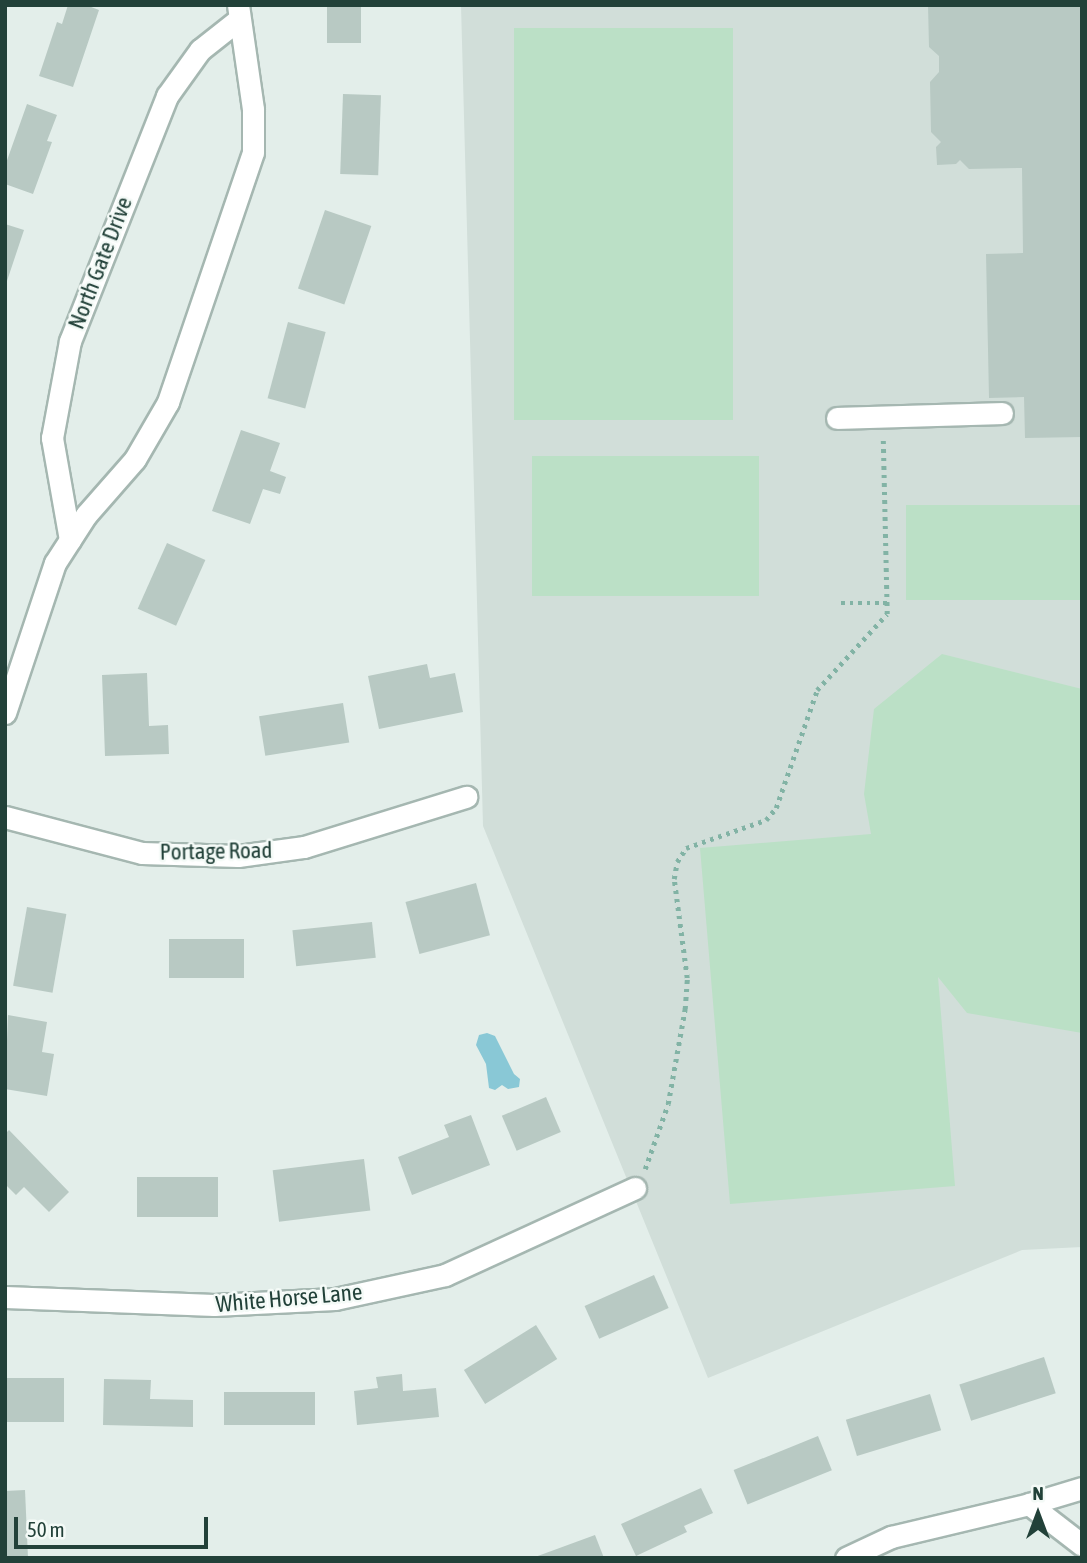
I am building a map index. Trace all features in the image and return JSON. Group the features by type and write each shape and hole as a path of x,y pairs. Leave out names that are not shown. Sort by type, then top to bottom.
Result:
{"street":[{"name":"North Gate Drive","path":"70,540 52,438 70,341 167,96 200,50 238,13"},
{"name":"North Gate Drive","path":"5,713 55,563 86,515 135,459 168,402 253,152 253,109 238,13"},
{"path":"837,418 1002,413"},
{"name":"Portage Road","path":"5,817 142,853 237,856 304,848 466,797"},
{"name":"White Horse Lane","path":"5,1297 214,1305 335,1299 445,1275 635,1188"},
{"path":"846,1558 891,1537 1082,1488"},
{"path":"1028,1504 1082,1545"}],"path":[{"path":"635,1188 649,1164 668,1104 685,1009 687,978 674,878 677,862 686,848 766,820 776,808 817,690 887,614 882,416"},
{"path":"841,603 887,603"}],"shaded area":[{"path":"461,5 1082,5 1082,1247 1022,1250 708,1378 483,826"}],"green space":[{"path":"514,28 733,28 733,420 514,420"},
{"path":"532,456 759,456 759,596 532,596"},
{"path":"906,505 1082,505 1082,600 906,600"},
{"path":"942,654 1082,689 1082,1033 967,1013 938,977 955,1186 730,1204 700,848 871,834 864,794 874,709"}],"water":[{"path":"487,1033 495,1036 514,1074 520,1079 519,1087 508,1089 502,1085 495,1090 489,1088 486,1064 476,1045 479,1035"}],"building":[{"path":"68,5 86,5 99,10 73,87 39,76 57,22 62,24"},
{"path":"327,5 361,5 361,43 327,43"},
{"path":"928,5 1082,5 1082,437 1025,438 1024,397 989,398 986,254 1023,253 1022,168 969,169 960,160 956,164 937,165 936,147 941,142 931,132 930,82 939,72 939,56 929,47"},
{"path":"343,94 381,95 378,175 340,174"},
{"path":"27,104 57,115 47,141 52,142 33,194 5,184 5,166"},
{"path":"325,210 371,226 344,304 298,288"},
{"path":"5,224 24,230 6,284 5,284"},
{"path":"288,322 326,332 305,408 268,398"},
{"path":"241,430 280,443 270,471 286,477 280,494 263,489 250,524 212,511"},
{"path":"167,543 205,560 176,626 138,609"},
{"path":"427,664 430,678 455,673 463,712 379,729 368,676"},
{"path":"147,673 149,726 168,725 169,754 105,756 102,675"},
{"path":"343,703 349,743 265,756 259,716"},
{"path":"476,883 490,935 419,954 405,902"},
{"path":"27,907 66,914 53,993 13,986"},
{"path":"372,922 376,958 296,966 292,930"},
{"path":"169,939 244,939 244,978 169,978"},
{"path":"8,1015 47,1022 42,1052 54,1054 47,1096 5,1089"},
{"path":"546,1097 561,1132 517,1151 502,1116"},
{"path":"471,1115 490,1165 412,1195 398,1157 449,1137 444,1125"},
{"path":"9,1130 69,1192 49,1212 24,1187 16,1195 5,1184 5,1134"},
{"path":"364,1159 370,1211 279,1222 273,1170"},
{"path":"137,1177 218,1177 218,1217 137,1217"},
{"path":"654,1275 669,1308 599,1339 585,1306"},
{"path":"536,1325 557,1359 485,1404 464,1370"},
{"path":"1044,1357 1056,1393 971,1421 959,1385"},
{"path":"402,1374 403,1391 436,1388 439,1417 357,1425 354,1391 378,1388 376,1377"},
{"path":"5,1378 64,1378 64,1422 5,1422"},
{"path":"104,1379 151,1380 150,1399 193,1400 193,1427 103,1425"},
{"path":"224,1392 315,1392 315,1425 224,1425"},
{"path":"930,1394 941,1430 857,1456 846,1420"},
{"path":"818,1436 832,1470 747,1504 734,1470"},
{"path":"701,1488 713,1513 684,1526 687,1532 636,1556 621,1524"},
{"path":"25,1490 28,1558 5,1558 5,1491"},
{"path":"595,1535 604,1558 535,1558 535,1557"}]}
